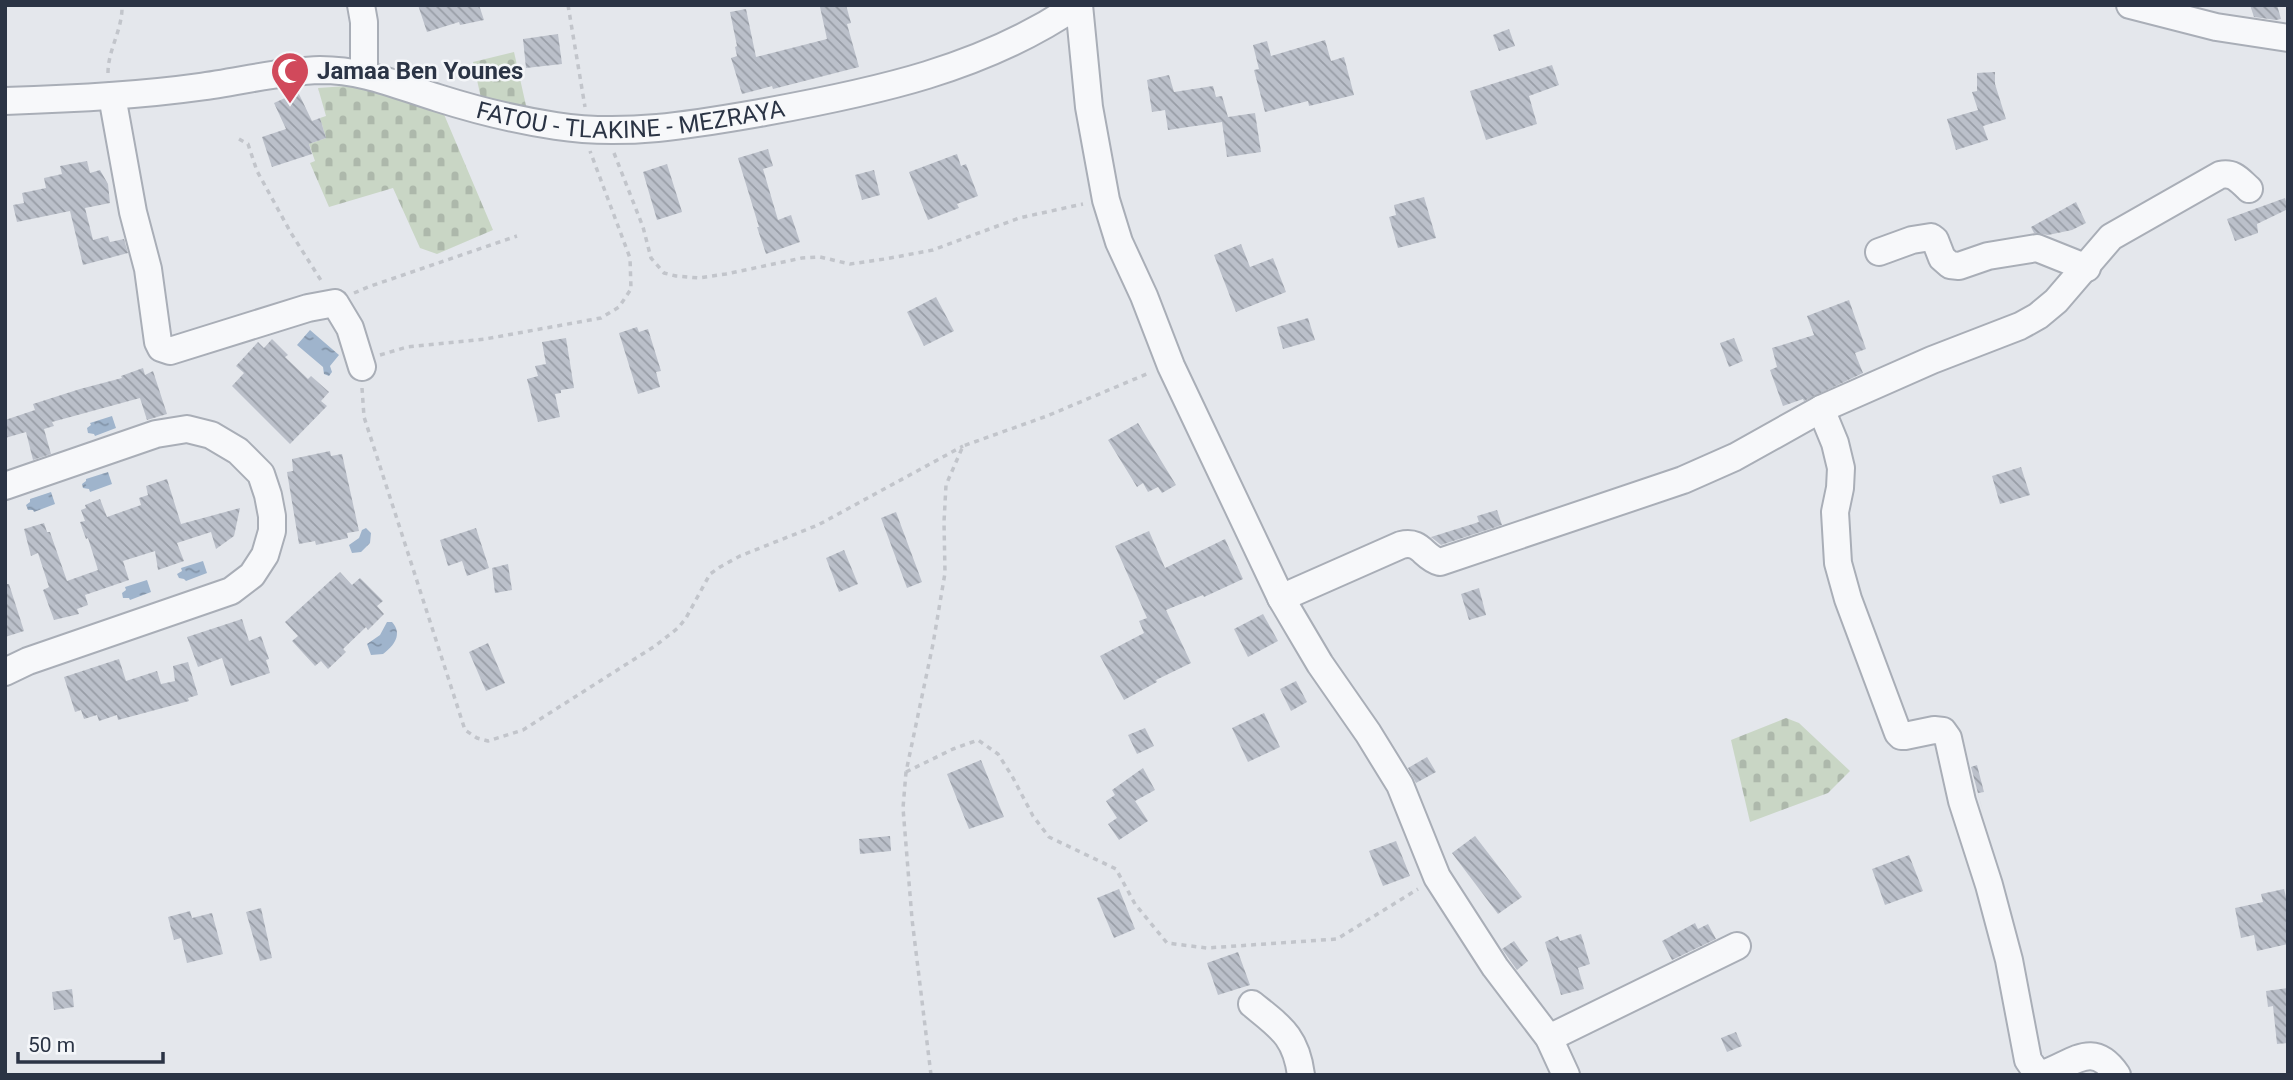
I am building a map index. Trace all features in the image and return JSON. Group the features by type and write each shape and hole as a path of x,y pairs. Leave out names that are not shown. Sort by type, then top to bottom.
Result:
{"street":[{"path":"361,5 364,74"},
{"name":"FATOU - TLAKINE - MEZRAYA","path":"5,101 186,89 319,70 364,74 471,107 557,127 631,131 681,125 871,91 934,74 1023,37 1078,5"},
{"path":"1078,5 1089,107 1106,200 1119,242 1144,296 1171,366 1281,598 1320,664 1400,785 1437,877 1495,967 1549,1038 1566,1075"},
{"path":"2138,6 2216,27 2286,39"},
{"path":"112,96 133,212 148,269 161,348 170,351 308,308 335,303 350,328 362,367"},
{"path":"1281,598 1401,545 1416,544 1431,559 1440,562 1671,485 1735,457 1821,409 1932,360 2020,326 2038,316 2087,268 2111,237 2220,175 2229,173 2249,189"},
{"path":"1879,251 1931,237 1935,240 1942,258 1950,265 1959,266 1988,256 2037,248 2087,268"},
{"path":"1821,409 1835,443 1840,468 1835,538 1838,563 1848,598 1898,733 1905,736 1934,730 1943,731 1948,738 1962,801 2009,960 2028,1060 2035,1070 2043,1074 2090,1055 2103,1059 2117,1075"},
{"path":"5,486 156,434 187,429 211,435 238,451 261,474 268,495 272,531 265,555 252,575 231,590 28,661 5,672"},
{"path":"1549,1038 1737,946"},
{"path":"1252,1004 1285,1032 1296,1051 1301,1075"}],"path":[{"path":"112,96 108,59 121,25 122,5"},
{"path":"568,5 581,88 592,130 588,146 630,258 631,289 619,307 601,318 485,339 407,347 377,355 362,367 365,416 412,571 465,730 477,738 488,741 523,730 655,646 686,618 710,575 740,556 818,525 963,446 1047,416 1171,366"},
{"path":"592,130 611,145 643,227 651,258 664,273 676,276 699,278 802,258 820,257 850,264 884,259 933,250 1019,218 1106,200"},
{"path":"239,139 248,144 262,180 291,233 335,303 368,287 517,236"},
{"path":"931,1075 912,919 903,808 906,772 945,573 946,485 963,446"},
{"path":"906,772 978,740 998,754 1033,816 1049,837 1116,869 1135,904 1167,943 1207,948 1337,939 1437,877"}],"green space":[{"path":"514,52 527,110 481,98 473,62"},
{"path":"361,85 443,112 493,230 437,254 420,248 393,188 329,207 310,163 315,161 309,144 326,138 320,118 326,116 318,88"},
{"path":"1786,718 1799,723 1850,771 1828,793 1750,822 1731,740"}],"water":[{"path":"310,330 339,355 330,366 332,372 329,376 324,374 323,367 297,345"},
{"path":"112,416 116,428 95,436 88,433 90,423"},
{"path":"108,472 112,484 90,492 89,489 83,488 82,484 86,479"},
{"path":"51,492 55,504 34,512 28,510 26,505 30,499"},
{"path":"366,528 371,533 370,543 361,552 352,553 349,545 359,538 362,530"},
{"path":"203,561 207,573 186,581 179,578 177,574 182,571 181,568"},
{"path":"147,580 151,592 130,600 123,598 125,587"},
{"path":"387,622 392,622 395,626 396,640 383,654 371,655 367,644 380,635"}],"building":[{"path":"418,5 479,5 484,20 460,25 459,22 427,32"},
{"path":"846,5 851,23 847,24 859,67 742,94 731,58 737,56 737,46 730,12 746,9 756,57 827,39 820,7"},
{"path":"2250,5 2277,5 2281,19 2254,17"},
{"path":"1509,29 1515,46 1499,51 1493,35"},
{"path":"558,34 562,64 526,68 523,39"},
{"path":"1325,40 1331,61 1344,57 1354,95 1309,106 1308,101 1265,112 1254,70 1259,69 1253,45 1267,41 1271,56"},
{"path":"1552,65 1559,85 1529,96 1537,124 1486,140 1470,91"},
{"path":"1995,72 1995,84 2006,119 1983,126 1988,140 1956,150 1947,119 1978,110 1972,92 1977,91 1977,73"},
{"path":"1169,75 1174,92 1213,86 1216,97 1222,96 1228,117 1255,113 1261,152 1227,157 1222,122 1168,130 1165,110 1152,112 1147,80"},
{"path":"298,92 312,121 320,118 326,138 309,144 312,154 272,167 262,137 286,129 274,103"},
{"path":"768,149 773,166 763,169 778,220 791,215 800,242 766,254 738,158"},
{"path":"957,154 961,166 966,164 978,196 957,204 959,208 928,220 909,172"},
{"path":"87,161 90,173 100,170 108,184 110,203 85,208 93,240 108,236 110,242 124,239 128,253 83,265 70,211 17,222 13,205 24,203 22,193 46,188 44,178 62,174 60,166"},
{"path":"667,164 682,212 657,220 643,172"},
{"path":"874,170 880,195 862,200 855,175"},
{"path":"1424,197 1436,238 1398,248 1389,217 1396,215 1394,205"},
{"path":"2285,198 2288,209 2257,224 2258,233 2235,241 2227,219"},
{"path":"2076,202 2086,223 2072,230 2048,235 2034,233 2031,227"},
{"path":"1241,244 1250,267 1273,258 1286,292 1236,312 1214,255"},
{"path":"936,297 954,331 924,346 907,312"},
{"path":"1849,300 1866,349 1855,353 1863,373 1804,401 1803,399 1783,406 1770,370 1777,367 1772,348 1814,335 1807,316"},
{"path":"1308,318 1315,340 1283,349 1277,327"},
{"path":"637,327 639,332 648,329 661,371 656,372 660,387 638,394 619,333"},
{"path":"566,338 574,388 555,394 560,417 538,422 527,379 538,376 535,366 546,364 542,342"},
{"path":"1734,338 1743,361 1729,367 1720,343"},
{"path":"272,339 288,355 285,357 308,379 311,376 329,392 321,401 327,406 290,444 232,386 244,373 236,366 258,342 264,348"},
{"path":"143,368 145,375 153,371 167,414 147,420 140,398 52,422 54,426 44,429 51,454 33,460 26,432 5,438 5,420 35,410 33,404 122,378 121,376"},
{"path":"1138,423 1176,485 1162,493 1158,487 1148,492 1143,483 1137,487 1108,440"},
{"path":"330,451 331,456 342,454 359,531 347,533 348,538 316,545 315,541 299,544 287,472 293,471 292,459"},
{"path":"2021,467 2030,495 2000,504 1992,476"},
{"path":"167,479 181,524 240,508 234,536 216,549 211,532 177,543 184,561 158,570 155,551 123,561 129,580 85,595 88,605 77,609 79,614 54,620 43,590 49,587 38,553 31,556 24,529 44,523 47,532 50,532 67,581 98,570 80,522 85,521 81,510 86,508 85,505 100,499 107,517 141,505 139,498 148,495 146,486"},
{"path":"1497,510 1502,525 1441,545 1431,537 1479,522 1477,516"},
{"path":"896,512 922,582 907,588 881,518"},
{"path":"476,528 489,568 467,576 462,561 448,566 440,540"},
{"path":"1149,531 1165,568 1225,539 1243,579 1204,597 1203,595 1166,610 1191,663 1124,700 1100,656 1144,633 1139,621 1147,618 1115,546"},
{"path":"844,550 858,584 839,592 826,558"},
{"path":"508,564 512,590 495,593 492,568"},
{"path":"340,572 352,585 360,578 383,601 377,606 384,614 343,649 346,652 328,669 321,661 315,666 292,641 298,636 285,622"},
{"path":"5,584 9,584 24,631 5,637"},
{"path":"1479,588 1486,615 1469,620 1461,594"},
{"path":"1263,614 1278,641 1248,657 1234,629"},
{"path":"242,619 249,641 261,636 269,659 266,660 270,673 231,686 222,658 198,667 187,637"},
{"path":"488,643 505,683 486,691 469,652"},
{"path":"119,659 126,681 157,671 161,684 175,681 173,666 188,662 198,695 188,698 189,701 118,720 117,715 99,721 97,715 84,719 81,710 75,712 64,677"},
{"path":"1296,681 1307,702 1291,711 1280,689"},
{"path":"1264,713 1280,747 1248,762 1232,728"},
{"path":"1145,728 1154,746 1137,754 1128,735"},
{"path":"1427,757 1436,772 1416,783 1408,768"},
{"path":"981,760 1004,817 969,829 947,774"},
{"path":"1977,765 1984,792 1978,793 1984,816 1971,767"},
{"path":"1143,768 1155,790 1135,801 1148,821 1119,840 1108,824 1117,818 1106,801 1115,795 1112,790"},
{"path":"890,836 891,851 860,854 859,839"},
{"path":"1475,836 1522,897 1498,914 1452,853"},
{"path":"1396,841 1410,876 1383,886 1369,851"},
{"path":"1909,855 1923,891 1885,905 1872,869"},
{"path":"1119,889 1135,929 1114,938 1097,898"},
{"path":"2284,889 2288,905 2288,944 2257,951 2254,935 2241,938 2235,908 2263,902 2261,894"},
{"path":"261,908 272,958 260,961 246,912"},
{"path":"190,911 192,918 212,913 223,954 187,963 181,938 174,940 168,917"},
{"path":"1695,923 1698,929 1708,924 1716,939 1672,960 1662,941"},
{"path":"1581,934 1590,964 1578,968 1584,989 1561,995 1545,942 1558,936 1560,941"},
{"path":"1514,941 1528,961 1517,970 1502,949"},
{"path":"1238,952 1250,985 1218,995 1207,963"},
{"path":"2288,988 2288,1043 2277,1044 2273,1006 2268,1007 2266,991"},
{"path":"72,989 74,1007 54,1010 52,992"},
{"path":"1736,1032 1742,1046 1727,1052 1721,1038"}],"place":[{"name":"Jamaa Ben Younes","path":"290,105"}]}
